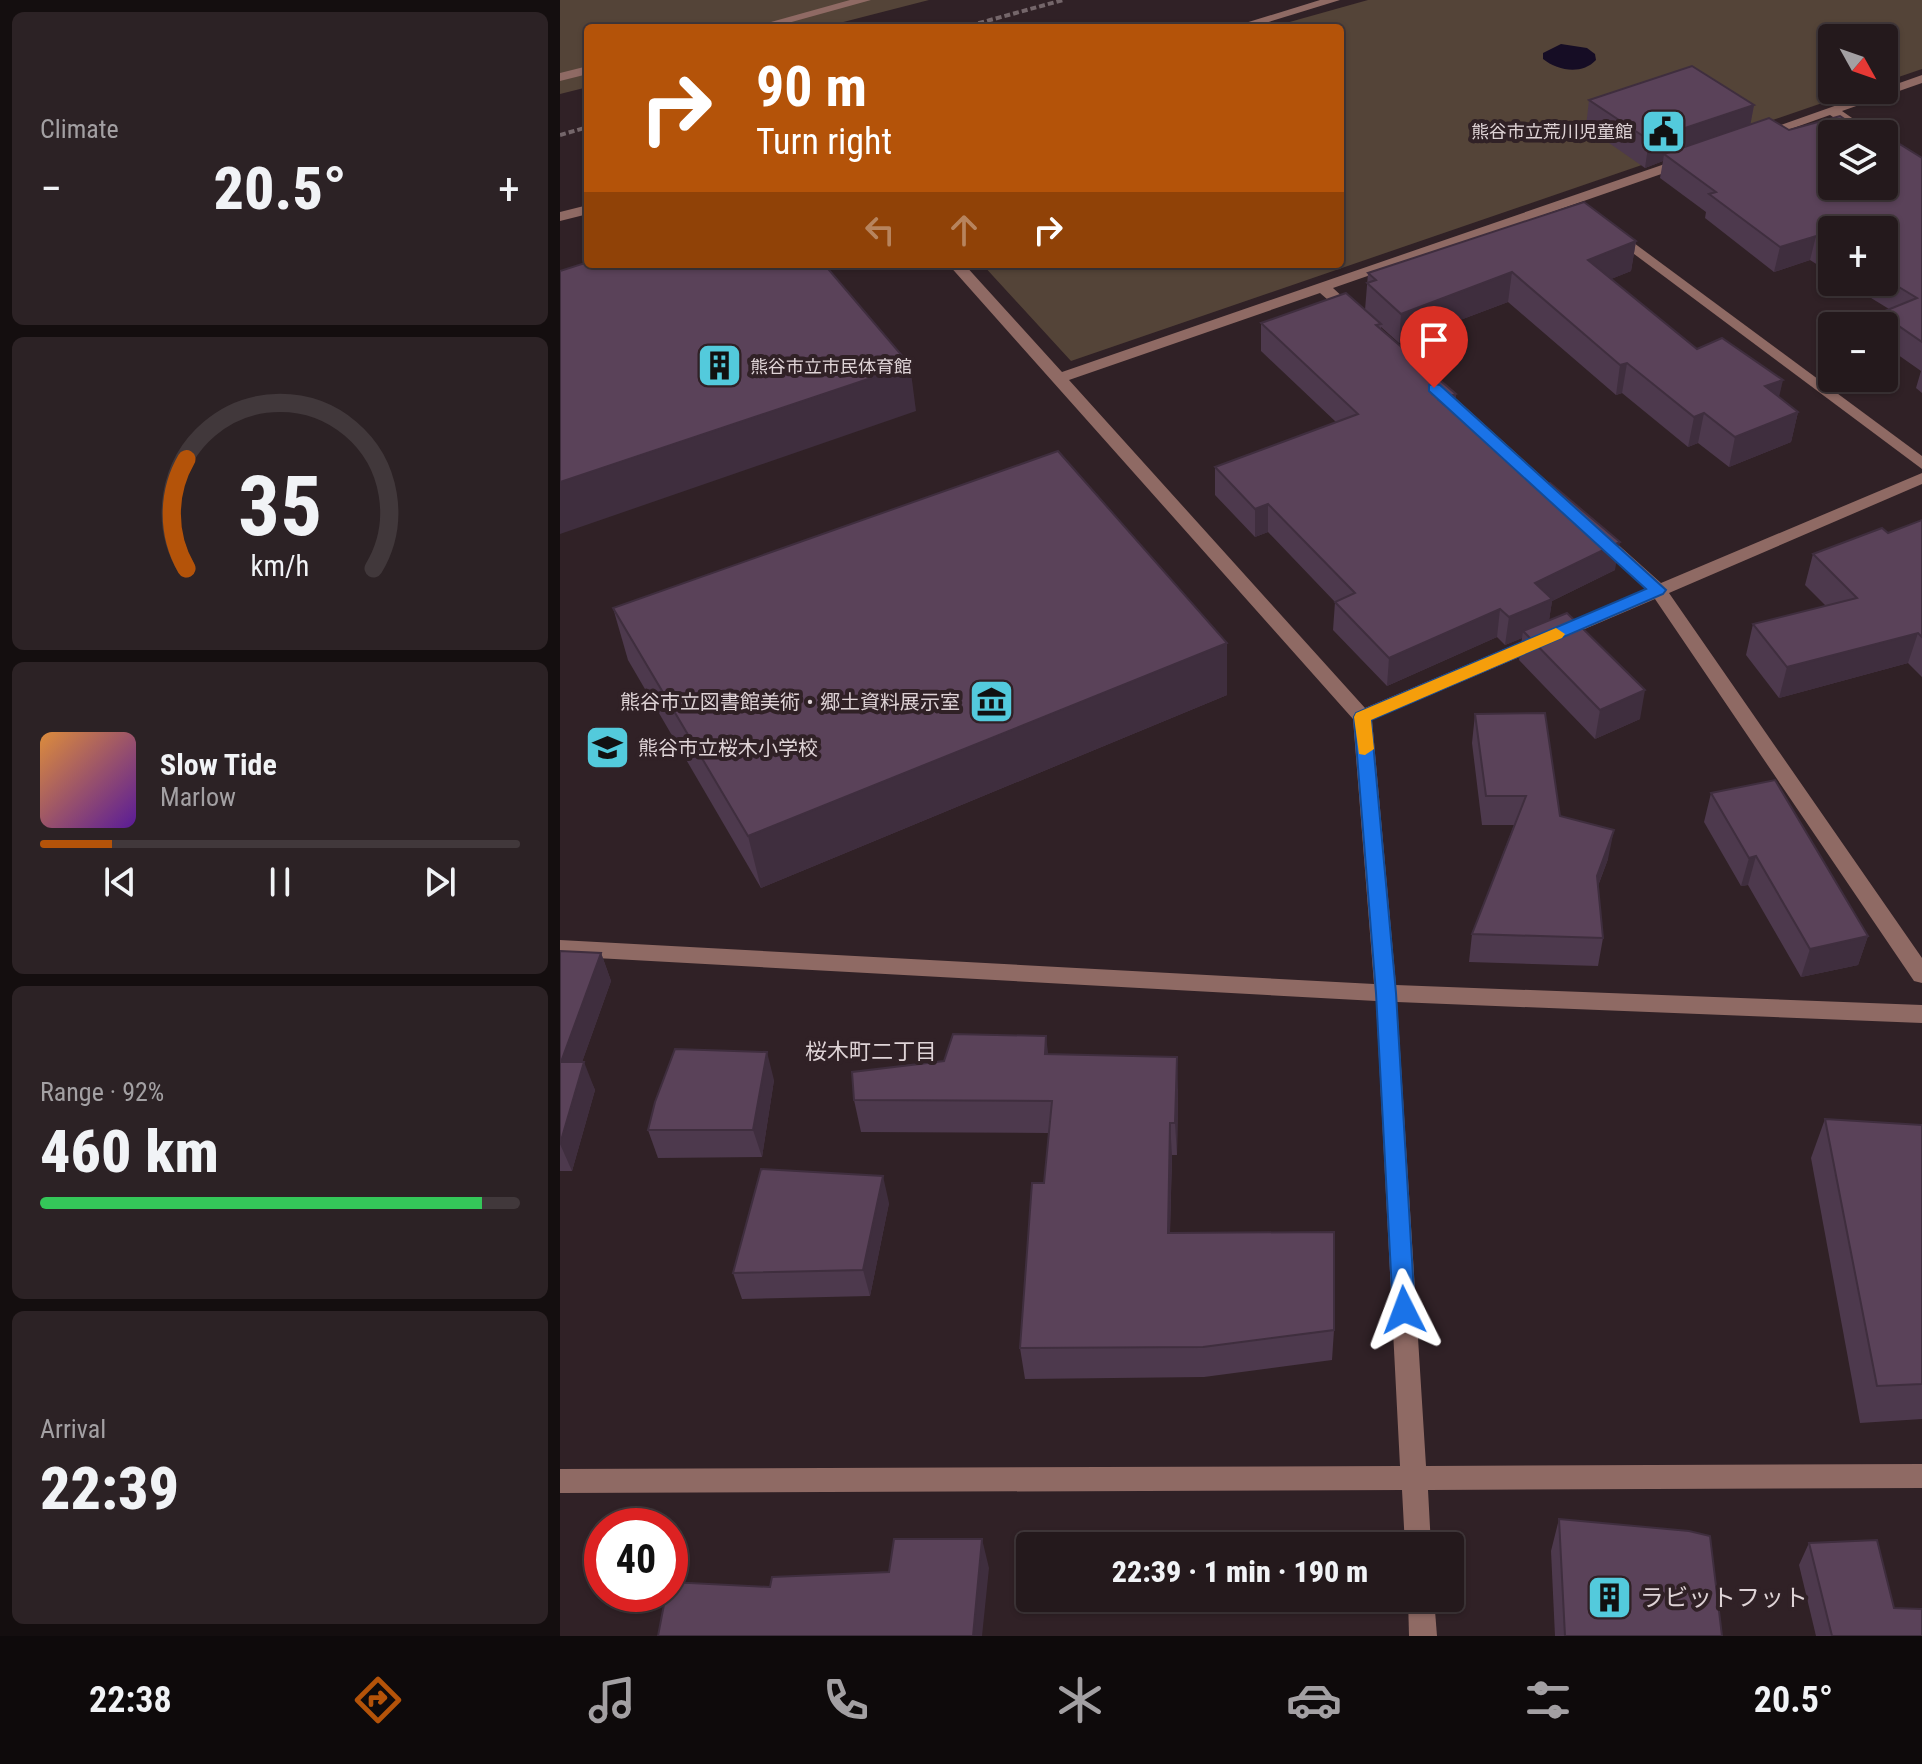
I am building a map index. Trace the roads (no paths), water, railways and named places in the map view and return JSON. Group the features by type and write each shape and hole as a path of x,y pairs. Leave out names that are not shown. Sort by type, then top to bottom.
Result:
{"street":[{"path":"771,24 865,0"},
{"path":"1249,24 1334,0"},
{"path":"560,77 584,71"},
{"path":"1745,140 1922,79"},
{"path":"1832,111 1846,120"},
{"path":"1060,378 1701,155"},
{"path":"1571,200 1922,464"},
{"path":"560,217 584,210"},
{"path":"960,268 1362,717 1386,993 1417,1532"},
{"path":"1323,287 1369,329"},
{"path":"1427,381 1658,590 1922,975"},
{"path":"1362,717 1922,478"},
{"path":"560,948 1386,993 1922,1014"},
{"path":"560,1481 1922,1476"},
{"path":"1422,1612 1423,1636"}],"place":[{"name":"熊谷市立荒川児童館","path":"1664,131"},
{"name":"熊谷市立市民体育館","path":"719,366"},
{"name":"熊谷市立図書館美術・郷土資料展示室","path":"991,702"},
{"name":"熊谷市立桜木小学校","path":"607,748"},
{"name":"ラビットフット","path":"1609,1598"}],"district":[{"name":"桜木町二丁目","path":"871,1051"}]}
